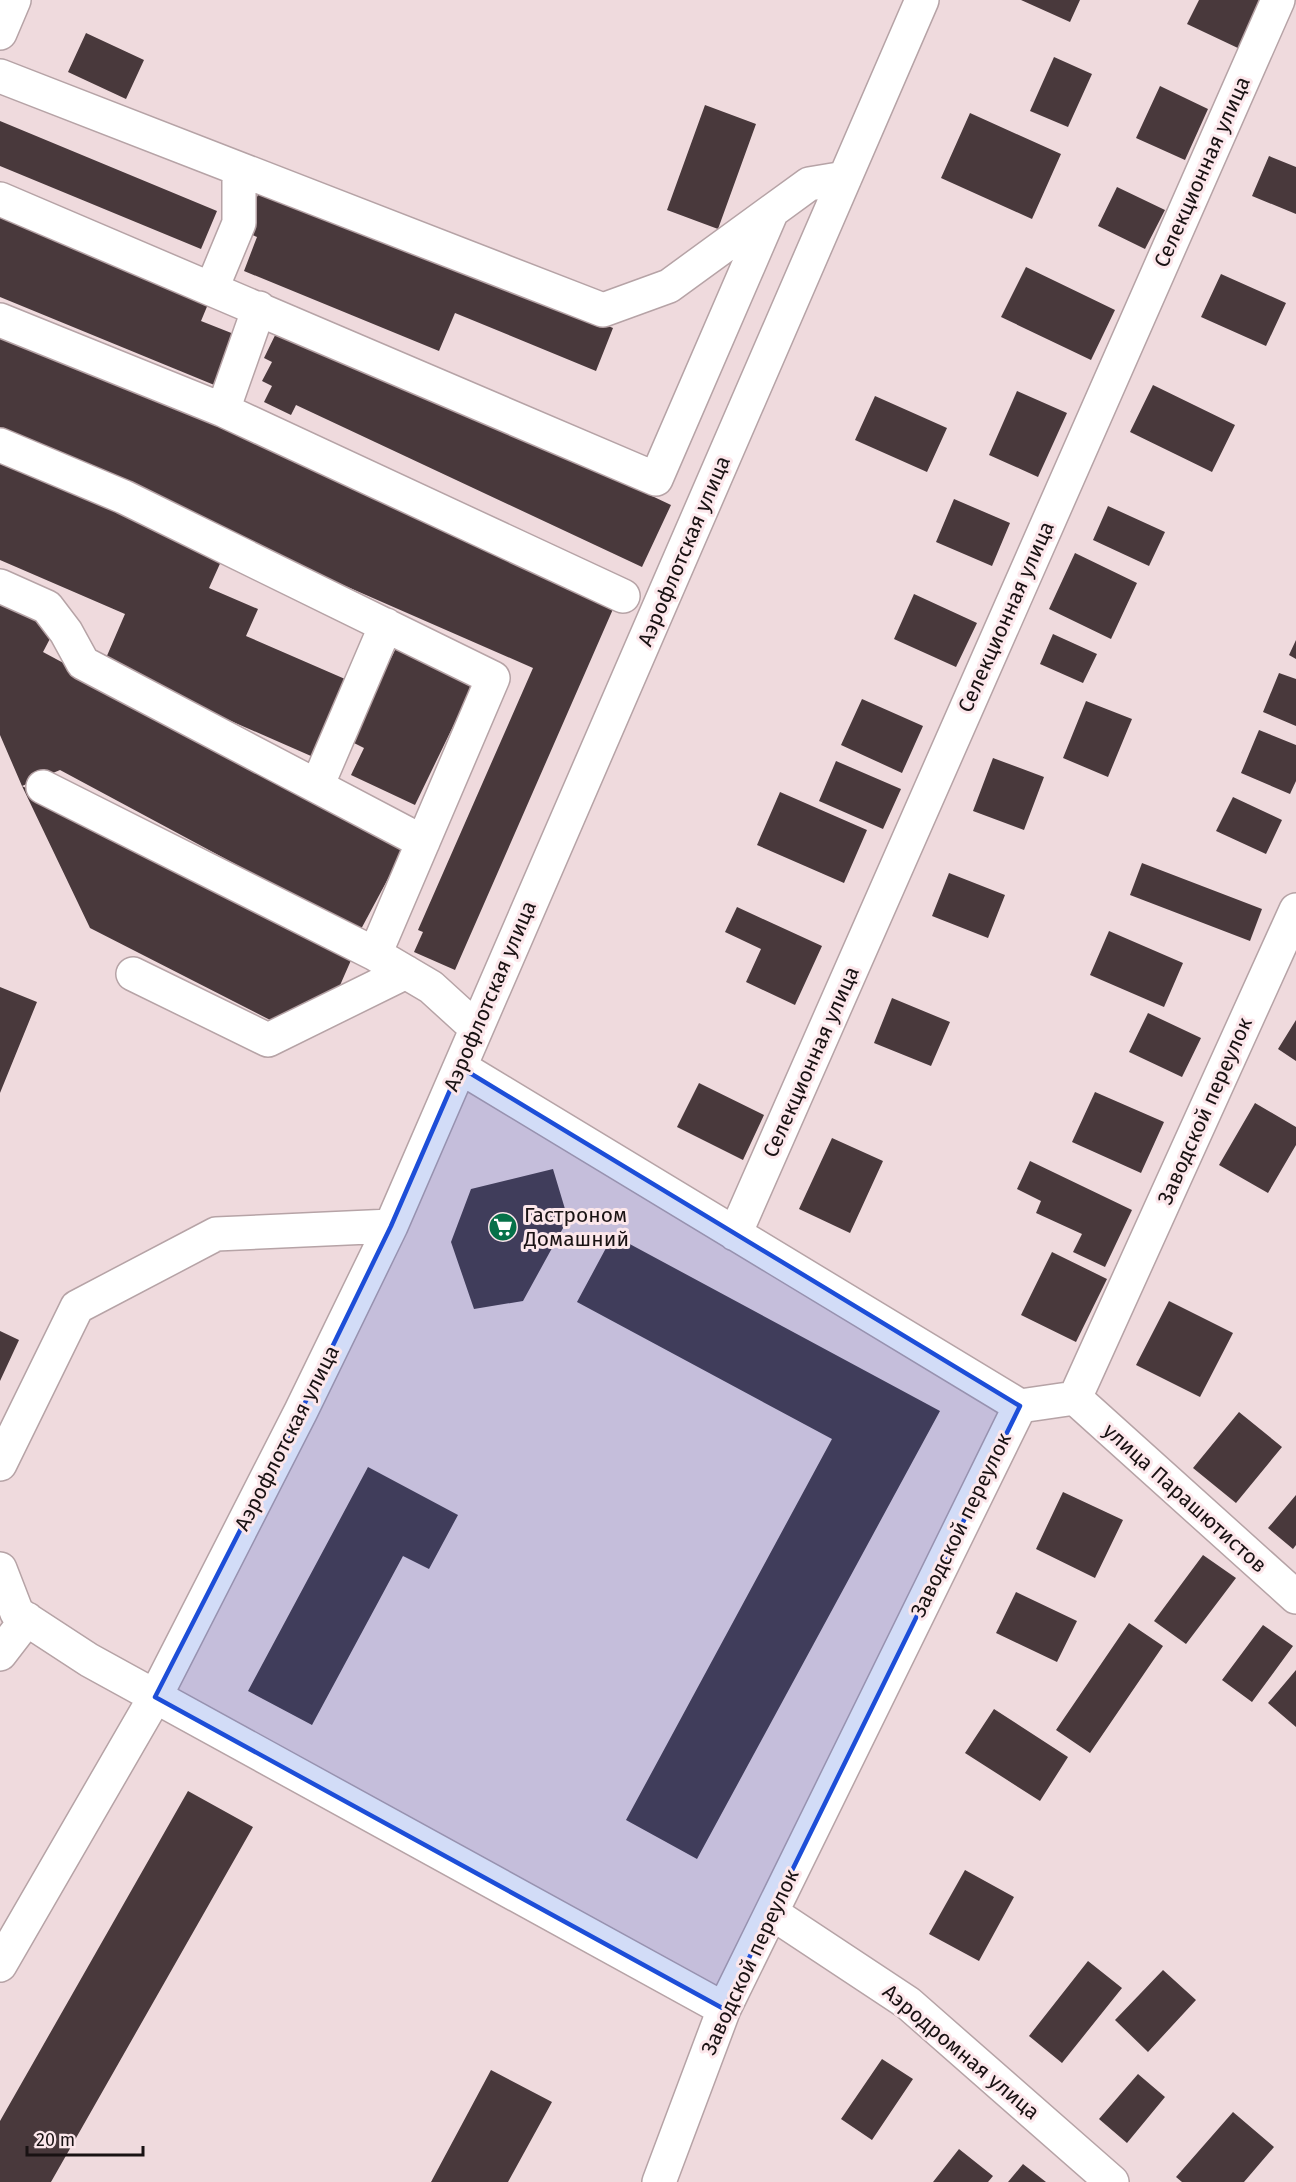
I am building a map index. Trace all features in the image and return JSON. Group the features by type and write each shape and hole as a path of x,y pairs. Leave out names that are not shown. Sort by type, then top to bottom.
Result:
{"street":[{"path":"0,33 14,0"},
{"name":"Аэрофлотская улица","path":"0,1965 155,1697 301,1411 391,1226 922,0"},
{"name":"Селекционная улица","path":"735,1234 1278,0"},
{"path":"0,76 603,310 669,286 809,184 845,178"},
{"path":"212,288 239,223 238,169"},
{"path":"0,199 656,479 772,211"},
{"path":"223,410 259,308"},
{"path":"0,320 223,410 623,596"},
{"path":"0,445 124,497 493,678 375,954"},
{"path":"0,586 47,607 66,632 83,663 423,842"},
{"path":"317,786 386,625"},
{"path":"44,787 375,954 431,987 476,1028"},
{"name":"Заводской переулок","path":"1075,1398 1296,910"},
{"path":"133,974 268,1040 406,972"},
{"path":"460,1067 1020,1406 1075,1398"},
{"path":"0,1464 77,1307 216,1234 391,1226"},
{"name":"улица Парашютистов","path":"1075,1398 1296,1597"},
{"name":"Заводской переулок","path":"659,2182 724,2009 1020,1406"},
{"path":"0,1569 17,1613 89,1660 724,2009"},
{"path":"0,1654 27,1619"},
{"name":"Аэродромная улица","path":"772,1912 908,2003 1112,2182"}],"highlighted area":[{"path":"460,1067 1020,1406 724,2009 155,1697 301,1411 391,1226"}],"building":[{"path":"1021,0 1080,0 1070,22"},
{"path":"1199,0 1263,0 1240,49 1187,24"},
{"path":"86,33 144,60 126,99 68,72"},
{"path":"1054,57 1092,74 1068,127 1030,111"},
{"path":"1160,86 1208,109 1185,160 1136,138"},
{"path":"705,105 756,124 718,229 667,210"},
{"path":"970,113 1061,154 1032,219 941,178"},
{"path":"0,121 217,211 201,249 0,166"},
{"path":"1269,156 1296,167 1296,214 1252,196"},
{"path":"262,185 613,328 596,371 455,313 439,351 244,271 257,237 243,231"},
{"path":"1117,187 1165,210 1145,249 1098,226"},
{"path":"0,210 211,297 201,321 244,338 224,389 0,297"},
{"path":"1026,267 1115,310 1091,360 1001,317"},
{"path":"1221,274 1286,303 1266,346 1201,317"},
{"path":"282,321 671,505 642,567 296,405 291,415 264,402 272,386 262,381 272,362 264,358"},
{"path":"0,330 617,600 455,970 414,952 423,932 418,930 533,668 0,435"},
{"path":"1153,385 1235,425 1212,472 1130,432"},
{"path":"1017,391 1067,413 1038,477 989,455"},
{"path":"875,396 947,428 927,472 855,440"},
{"path":"0,459 223,557 209,588 258,609 246,636 345,679 311,756 103,665 125,614 0,560"},
{"path":"954,499 1010,523 992,566 936,542"},
{"path":"1108,506 1165,532 1149,566 1093,540"},
{"path":"1075,553 1137,583 1111,639 1049,609"},
{"path":"914,594 977,623 956,667 894,639"},
{"path":"0,602 54,631 43,652 405,847 360,931 60,770 22,786 0,735"},
{"path":"1053,634 1097,654 1083,683 1040,664"},
{"path":"1296,640 1296,659 1289,655"},
{"path":"398,644 475,681 415,805 351,775 364,748 350,741"},
{"path":"1279,673 1296,679 1296,726 1263,712"},
{"path":"862,699 923,726 902,773 841,745"},
{"path":"1086,701 1132,719 1108,777 1063,758"},
{"path":"1259,730 1296,745 1296,781 1290,794 1241,773"},
{"path":"993,758 1044,777 1024,830 973,811"},
{"path":"836,761 901,789 883,829 819,801"},
{"path":"22,786 352,958 334,999 276,1023 90,928"},
{"path":"780,792 867,830 844,883 757,845"},
{"path":"1233,797 1282,820 1266,854 1216,831"},
{"path":"1142,863 1262,909 1250,941 1130,895"},
{"path":"949,873 1005,895 988,938 932,916"},
{"path":"737,907 822,946 795,1005 746,982 761,949 725,932"},
{"path":"1109,931 1183,963 1164,1007 1090,975"},
{"path":"0,987 37,1002 0,1093"},
{"path":"892,998 950,1022 931,1066 874,1043"},
{"path":"1148,1013 1201,1038 1182,1077 1129,1052"},
{"path":"1296,1020 1296,1061 1278,1049"},
{"path":"699,1083 764,1115 743,1160 677,1127"},
{"path":"1095,1092 1164,1122 1141,1173 1072,1142"},
{"path":"1255,1103 1296,1127 1296,1145 1268,1193 1219,1165"},
{"path":"832,1138 883,1161 850,1233 799,1209"},
{"path":"1030,1161 1132,1210 1105,1267 1073,1252 1082,1234 1036,1213 1041,1201 1017,1189"},
{"path":"553,1169 568,1219 523,1301 474,1309 451,1242 471,1189"},
{"path":"613,1235 940,1411 697,1859 626,1820 832,1439 577,1302"},
{"path":"1052,1252 1107,1279 1076,1342 1021,1315"},
{"path":"1169,1301 1233,1333 1200,1397 1136,1365"},
{"path":"0,1331 19,1340 0,1381"},
{"path":"1239,1412 1282,1447 1236,1503 1193,1468"},
{"path":"368,1467 458,1515 429,1569 403,1556 312,1725 248,1691"},
{"path":"1063,1492 1123,1520 1095,1578 1036,1549"},
{"path":"1296,1495 1296,1545 1293,1549 1268,1528"},
{"path":"1203,1555 1236,1578 1186,1644 1154,1621"},
{"path":"1016,1592 1077,1621 1057,1662 996,1633"},
{"path":"1129,1623 1163,1646 1090,1753 1056,1730"},
{"path":"1263,1625 1293,1646 1252,1702 1222,1680"},
{"path":"1296,1670 1296,1727 1268,1703"},
{"path":"994,1709 1068,1757 1040,1801 965,1753"},
{"path":"188,1791 253,1827 51,2182 0,2182 0,2121"},
{"path":"965,1870 1014,1897 979,1961 929,1934"},
{"path":"1088,1961 1122,1988 1062,2063 1029,2036"},
{"path":"1163,1970 1196,2000 1148,2052 1115,2020"},
{"path":"882,2059 913,2079 872,2140 841,2119"},
{"path":"491,2070 552,2102 508,2182 431,2182"},
{"path":"1138,2074 1165,2097 1127,2143 1099,2119"},
{"path":"1233,2112 1274,2147 1244,2182 1182,2182 1176,2177"},
{"path":"959,2149 993,2176 988,2182 933,2182"},
{"path":"1023,2164 1046,2182 1008,2182"}],"place":[{"name":"Гастроном Домашний","path":"503,1227"}]}
